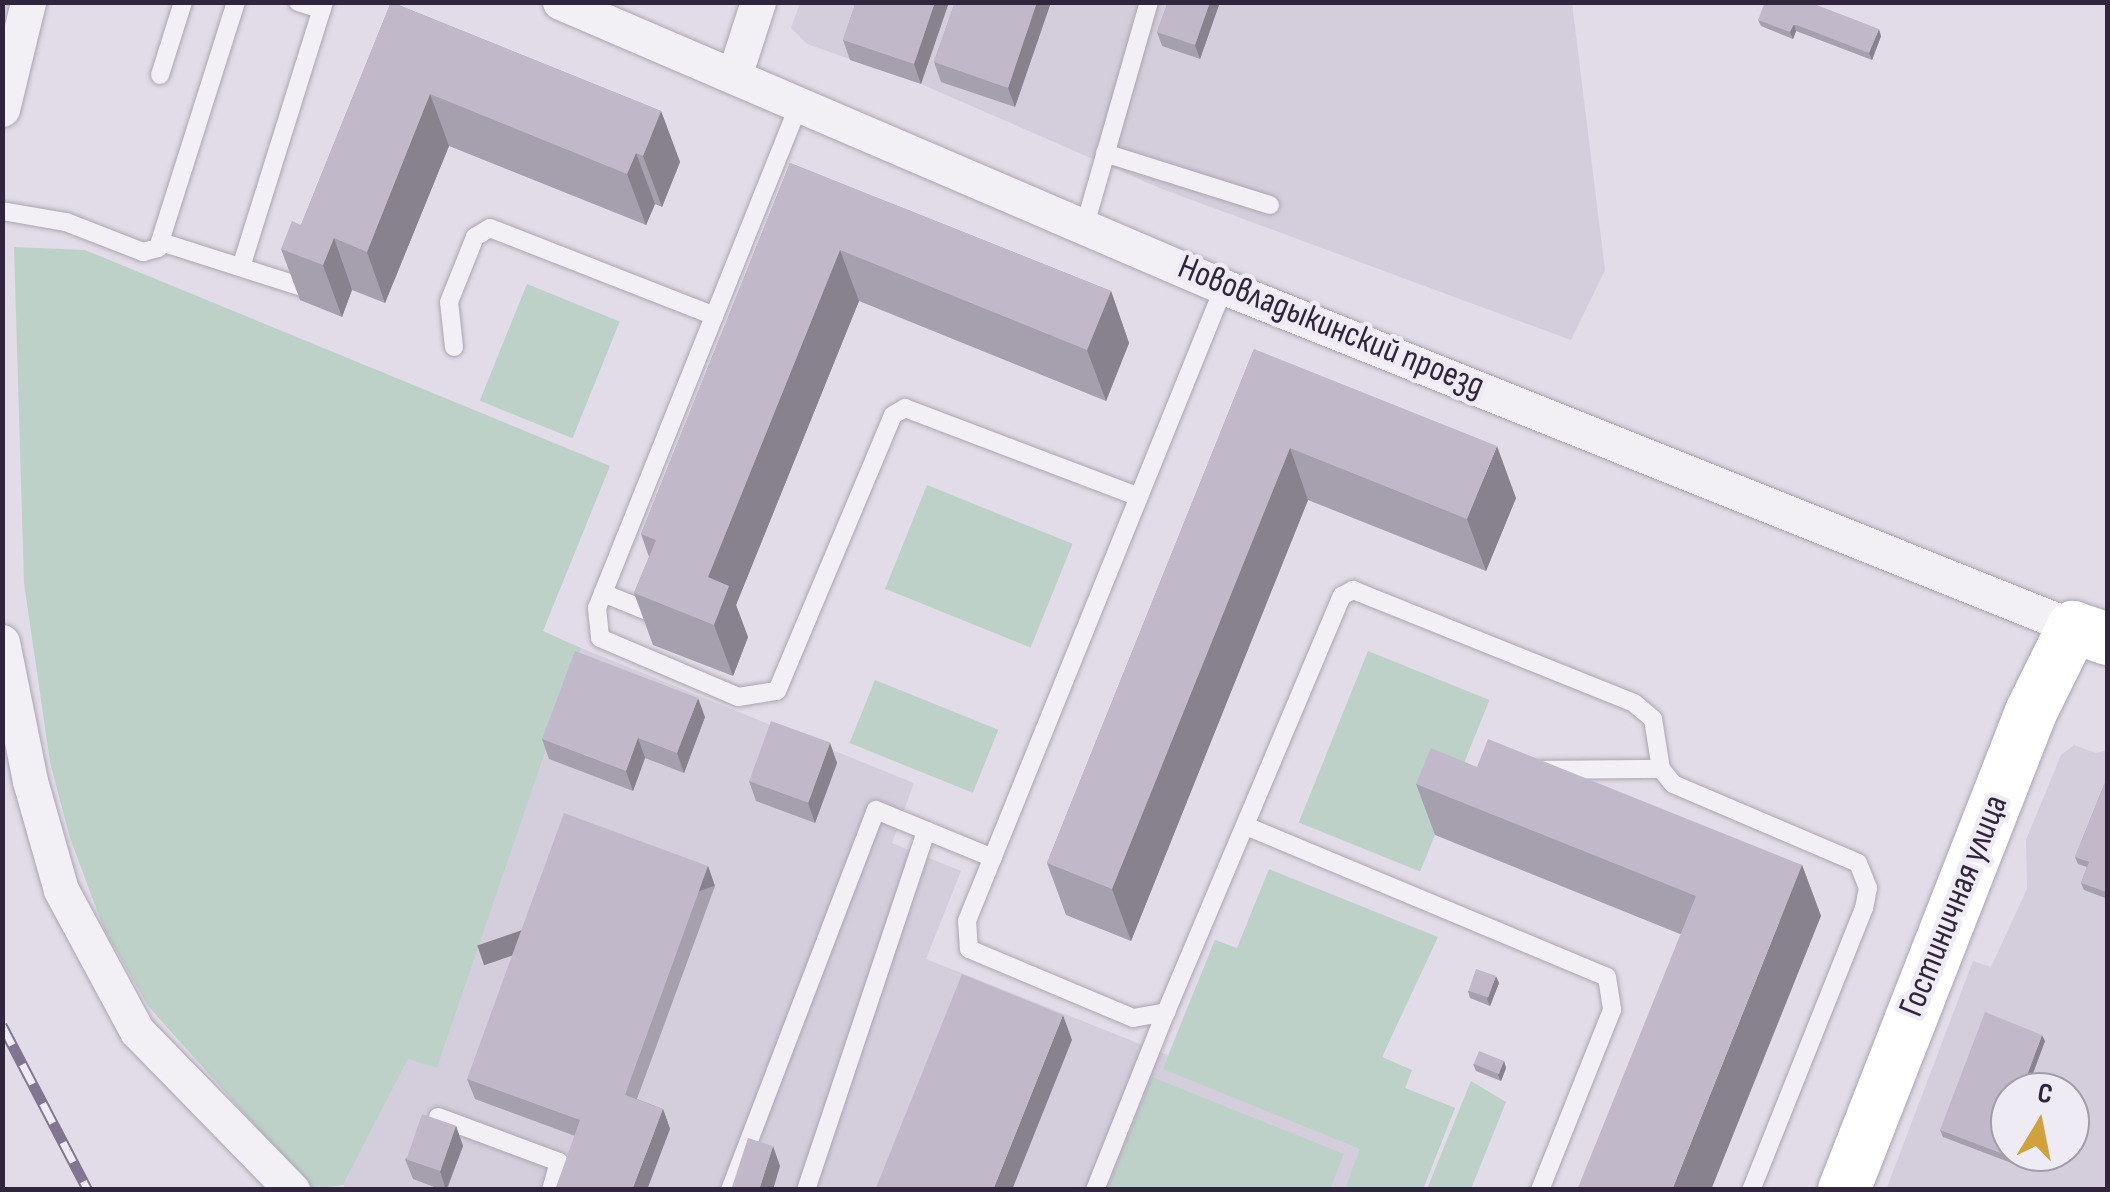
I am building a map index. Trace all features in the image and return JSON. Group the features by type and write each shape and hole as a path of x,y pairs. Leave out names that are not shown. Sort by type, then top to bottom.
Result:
{"street":[{"path":"2,109 28,2"},
{"name":"Нововладыкинский проезд","path":"560,2 801,100 1224,287 2090,632"},
{"path":"735,73 758,2"},
{"name":"Гостиничная улица","path":"1844,1190 2031,712 2090,632"},
{"path":"2,642 30,781 60,890 137,1031 292,1190"}],"lane":[{"path":"160,75 183,2"},
{"path":"2,211 66,222 143,252 160,242 236,2"},
{"path":"240,267 323,6 298,2"},
{"path":"1085,224 1149,2"},
{"path":"801,100 602,593 594,620 608,645 738,697 765,698 785,683 898,411 923,410 1139,497"},
{"path":"1105,154 1270,205"},
{"path":"454,347 447,308 475,236 490,228 714,316"},
{"path":"160,242 305,288"},
{"path":"1166,1012 1133,1018 968,948 964,933 1224,287"},
{"path":"1095,1190 1166,1012 1349,590 1634,703 1657,730 1661,769 1672,784 1846,854 1868,888 1751,1190"},
{"path":"602,593 664,618"},
{"path":"1528,786 1544,767 1661,769"},
{"path":"730,1190 876,810 993,858"},
{"path":"1246,826 1608,977 1612,1010 1540,1190"},
{"path":"806,1190 926,831"},
{"path":"438,1117 559,1162 551,1190"}],"shaded area":[{"path":"800,2 1572,3 1605,270 1571,340 1162,189 921,84 807,44 791,28"},
{"path":"581,648 914,783 892,843 961,871 926,959 1168,1055 1215,940 1399,1014 1382,1058 1412,1070 1405,1088 1455,1108 1423,1189 347,1190 343,1185 408,1058 437,1068"},
{"path":"2074,745 2096,753 2107,750 2107,1189 1886,1190 1973,961 1991,967 2027,889 2026,840 2061,755"}],"green space":[{"path":"14,247 85,250 610,466 543,631 581,648 437,1068 408,1059 343,1185 312,1189 148,1006 104,929 70,838 50,762 24,583"},
{"path":"527,284 620,321 573,438 480,401"},
{"path":"927,485 1073,544 1031,648 885,589"},
{"path":"1368,651 1489,700 1420,872 1299,823"},
{"path":"875,680 998,730 973,793 850,743"},
{"path":"1269,869 1438,937 1382,1057 1412,1070 1405,1088 1455,1108 1423,1189 1345,1189 1360,1149 1163,1069 1215,940 1237,948"},
{"path":"1152,1077 1344,1154 1330,1189 1107,1189"},
{"path":"1471,1081 1506,1102 1471,1189 1427,1189"}],"building":[{"path":"391,2 661,111 643,156 636,153 627,174 430,94 367,252 334,238 323,265 281,249 292,221 301,225"},
{"path":"856,2 935,2 914,64 843,40"},
{"path":"955,2 1037,2 1008,88 934,62"},
{"path":"1168,2 1210,2 1195,45 1157,32"},
{"path":"1765,2 1809,2 1879,29 1869,53 1794,24 1790,32 1758,20"},
{"path":"790,163 1111,291 1087,350 840,250 708,577 729,586 714,625 634,593 656,540 641,534"},
{"path":"1254,349 1497,446 1467,519 1290,448 1112,889 1047,863"},
{"path":"575,651 698,698 677,753 638,738 626,771 542,739"},
{"path":"771,721 830,743 808,803 749,781"},
{"path":"1488,739 1802,865 1672,1190 1577,1190 1696,896 1416,784 1431,748 1477,767"},
{"path":"2108,775 2106,892 2081,883 2089,862 2075,857"},
{"path":"564,813 708,866 625,1095 663,1109 632,1190 555,1190 580,1120 467,1079"},
{"path":"1476,969 1496,976 1488,998 1469,991"},
{"path":"962,974 1063,1015 993,1190 875,1190"},
{"path":"1985,1012 2042,1035 2028,1072 1990,1072 1990,1149 1940,1130"},
{"path":"1479,1051 1504,1061 1499,1074 1474,1064"},
{"path":"422,1114 456,1126 440,1171 406,1159"},
{"path":"748,1138 773,1146 759,1190 731,1190"}],"railway":[{"path":"2,1025 88,1190"}]}
